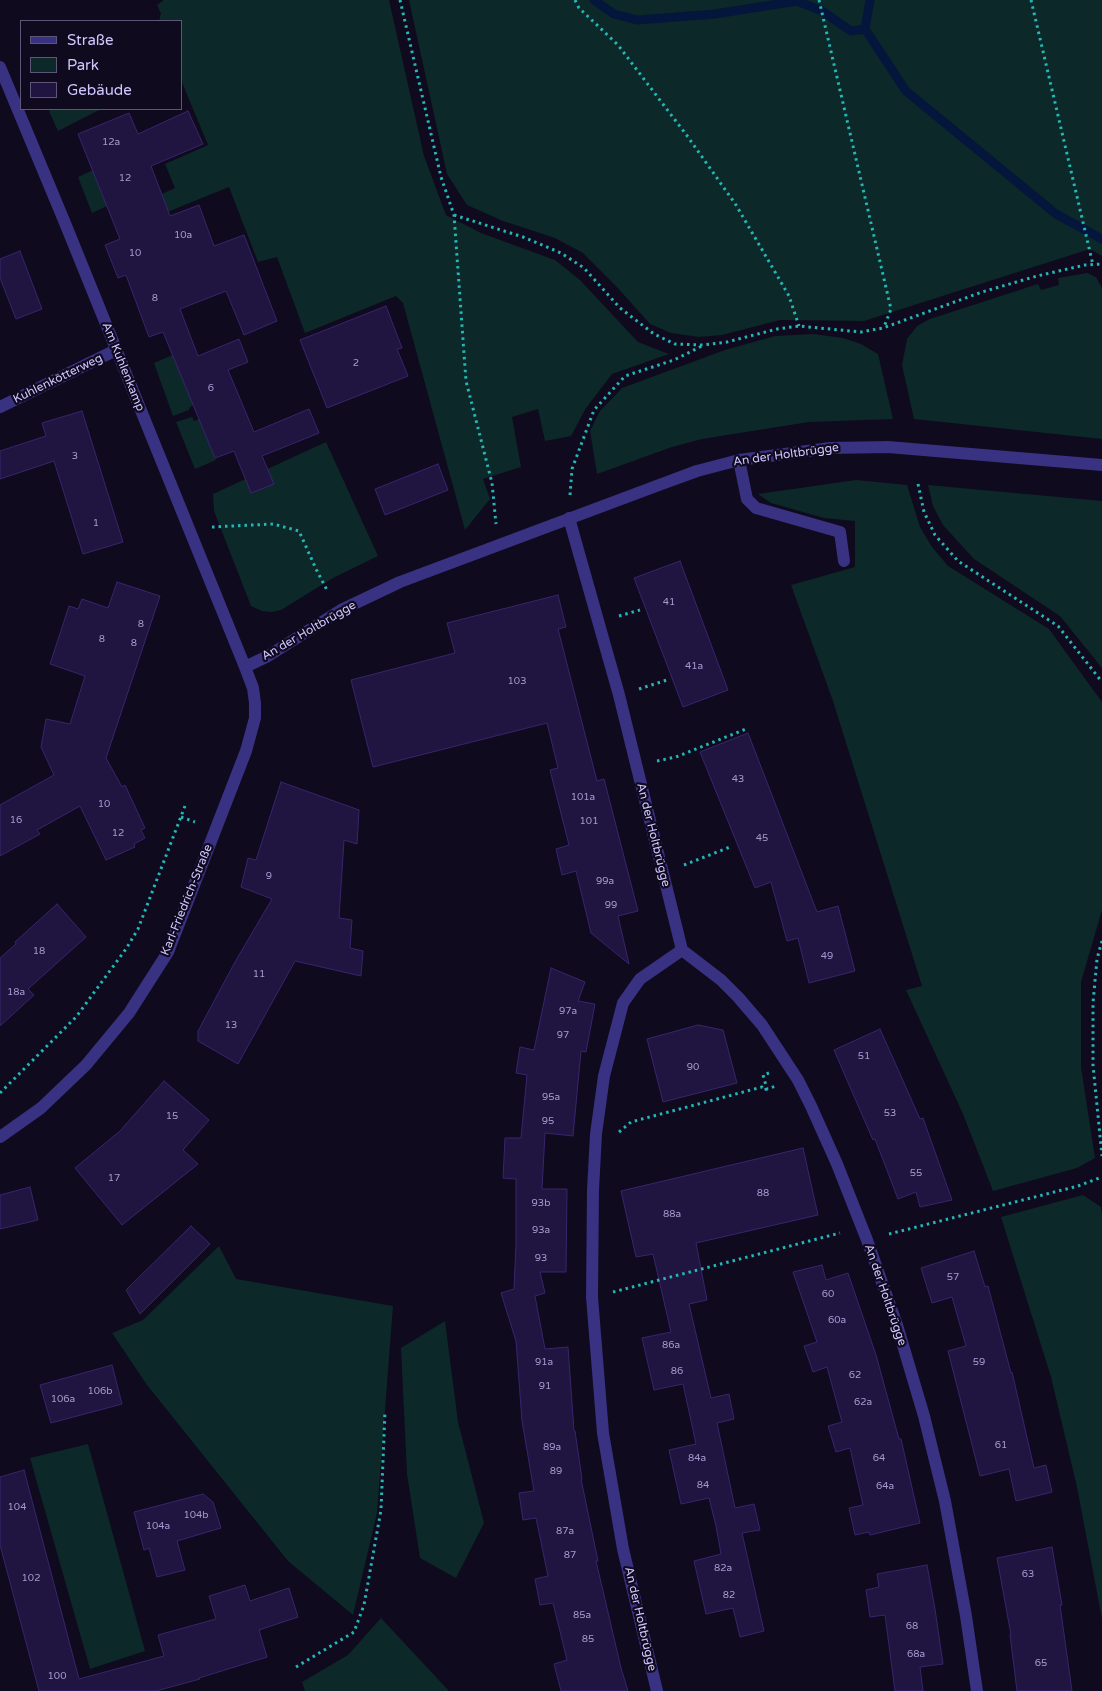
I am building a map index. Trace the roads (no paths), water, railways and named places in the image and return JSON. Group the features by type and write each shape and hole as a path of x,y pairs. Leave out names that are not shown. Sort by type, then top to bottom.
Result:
{"street":[{"name":"Am Kuhlenkamp","path":"0,67 66,223 245,667"},
{"name":"Kuhlenkötterweg","path":"0,407 116,350"},
{"name":"An der Holtbrügge","path":"245,667 268,656 341,610 400,582 569,518 697,472 739,460 830,448 888,447 1102,465"},
{"path":"739,460 747,499 756,508 840,532 844,561"},
{"name":"An der Holtbrügge","path":"569,518 619,695 682,950 721,980 738,997 762,1026 798,1080 837,1164 867,1240 897,1325 924,1416 943,1492 966,1616 977,1691"},
{"name":"Karl-Friedrich-Straße","path":"0,1136 41,1108 86,1065 129,1013 168,952 246,751 255,718 253,688 245,667"},
{"name":"An der Holtbrügge","path":"657,1691 631,1583 603,1433 592,1297 593,1190 596,1134 604,1076 622,1003 640,980 682,950"}],"waterway":[{"path":"594,0 614,14 637,20 715,14 797,1 822,11 851,31 865,29"},
{"path":"870,0 865,29 906,91 1056,214 1102,239"}]}
